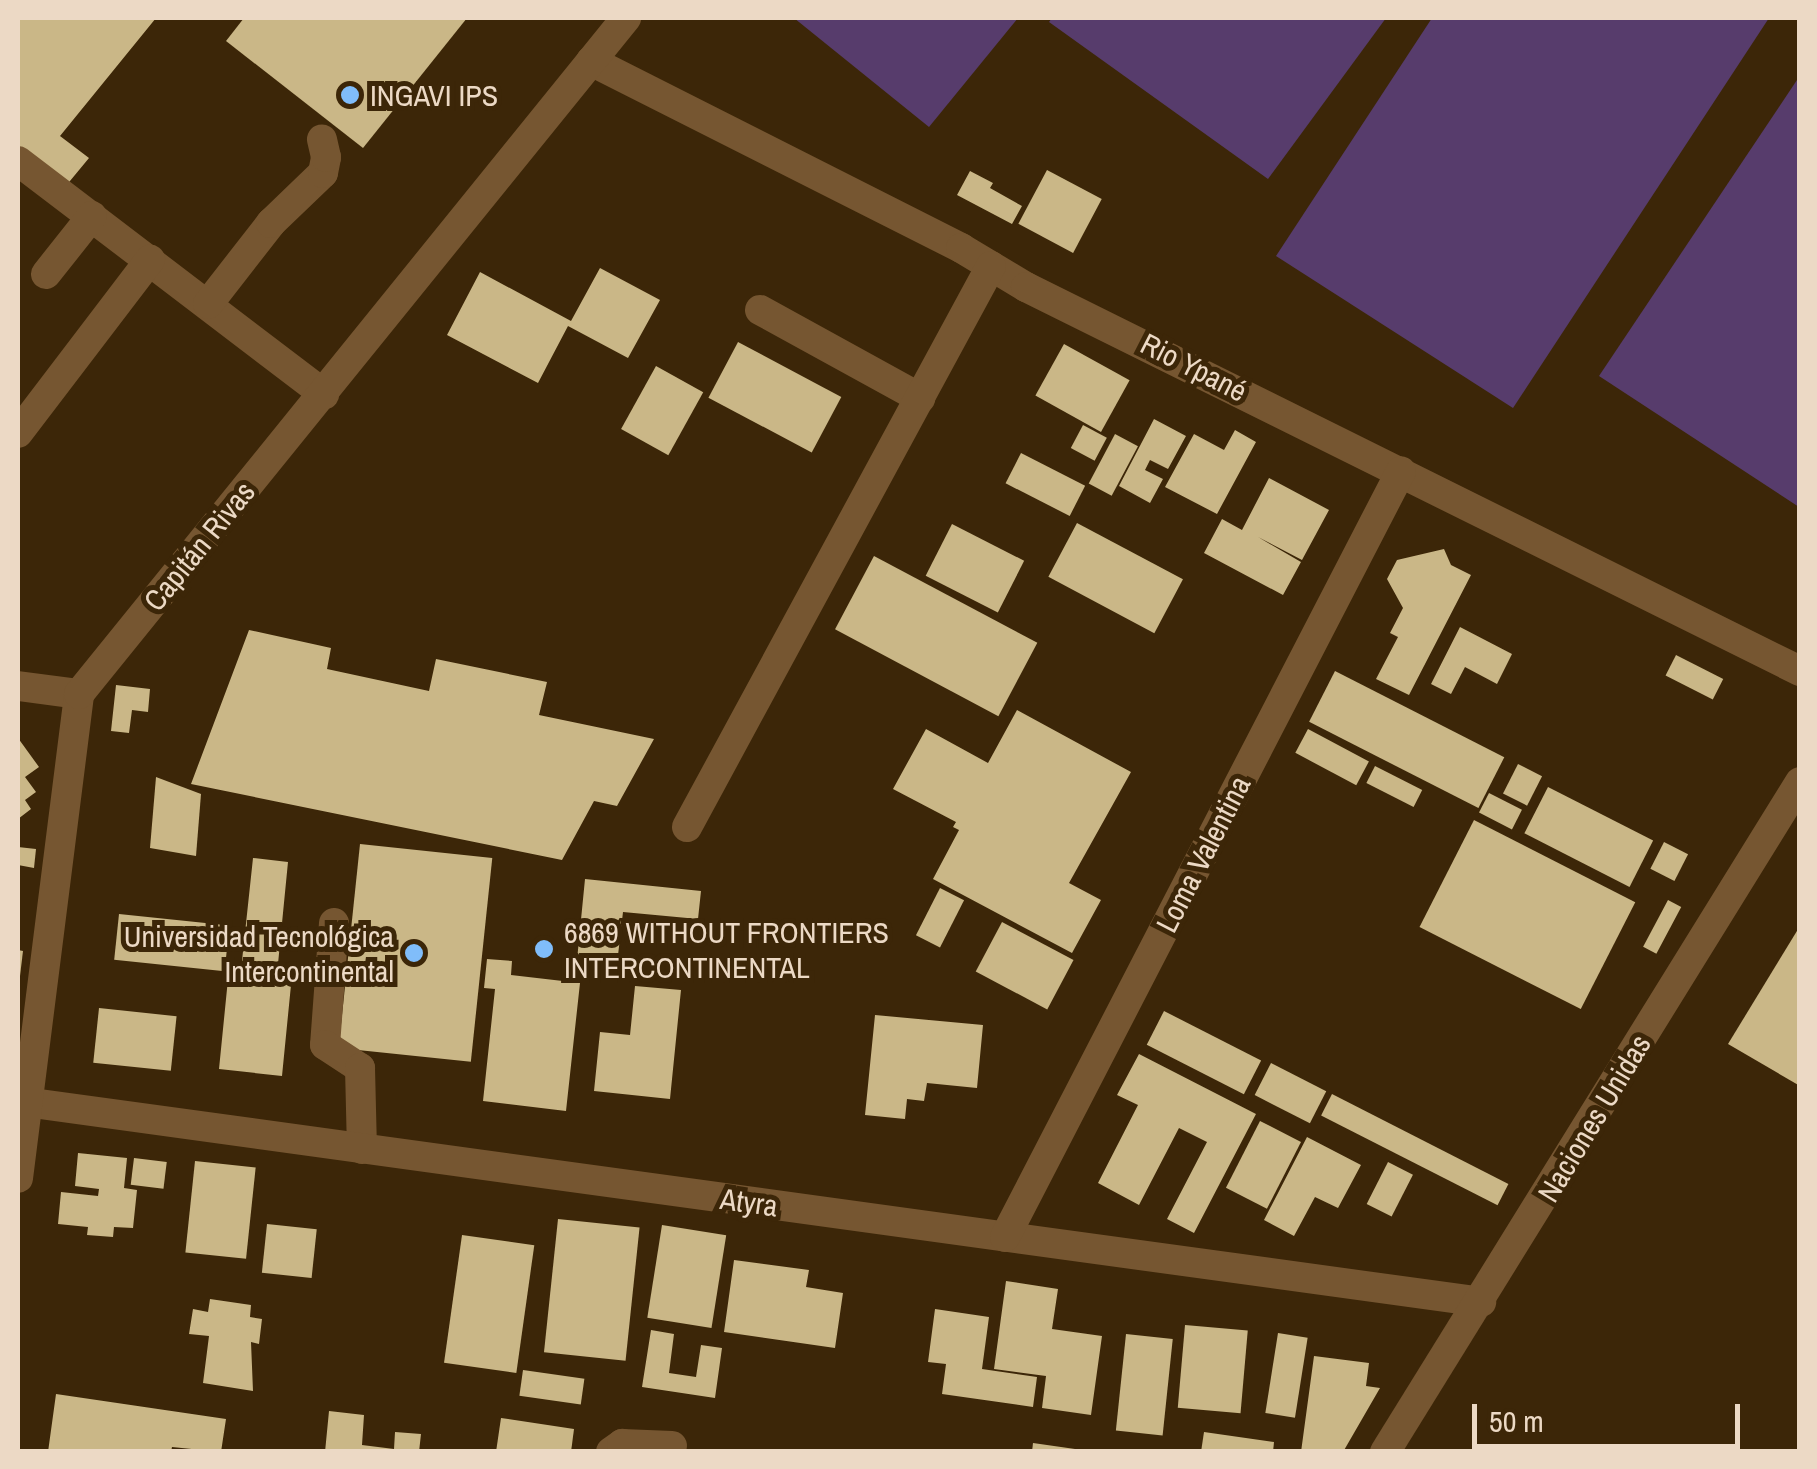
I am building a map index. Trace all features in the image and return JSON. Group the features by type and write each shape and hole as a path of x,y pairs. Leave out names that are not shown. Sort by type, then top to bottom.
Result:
{"street":[{"name":"Capitán Rivas","path":"79,694 626,18"},
{"name":"Rio Ypané","path":"591,61 1800,671"},
{"path":"208,304 271,223 322,174 326,157 322,140"},
{"path":"18,162 324,394"},
{"path":"46,274 92,216"},
{"path":"18,433 150,260"},
{"path":"688,827 991,266"},
{"path":"760,310 920,398"},
{"name":"Loma Valentina","path":"1005,1237 1401,470"},
{"path":"18,686 79,694 22,1102 18,1178"},
{"name":"Naciones Unidas","path":"1385,1452 1800,782"},
{"path":"334,923 325,1045 360,1068 362,1148"},
{"name":"Atyra","path":"22,1102 1481,1302"},
{"path":"611,1452 622,1444 672,1446"}],"shaded area":[{"path":"794,18 1018,18 929,127"},
{"path":"1052,18 1386,18 1268,179 1049,22"},
{"path":"1432,18 1769,18 1513,408 1276,256"},
{"path":"1799,77 1799,507 1599,376"}],"building":[{"path":"18,18 156,18 60,136 89,158 65,187 18,152"},
{"name":"INGAVI IPS","path":"244,18 467,18 363,148 226,41"},
{"path":"1047,170 1102,199 1073,253 1018,224"},
{"path":"970,171 1022,206 1012,224 957,195"},
{"path":"600,268 660,300 628,358 568,326 538,383 447,335 480,272 571,321"},
{"path":"738,342 841,397 812,453 708,398"},
{"path":"1064,344 1130,380 1101,432 1035,396"},
{"path":"656,366 703,392 668,455 621,429"},
{"path":"1154,419 1186,436 1168,469 1150,460 1145,470 1163,479 1150,503 1119,486"},
{"path":"1083,425 1107,438 1095,461 1071,448"},
{"path":"1235,430 1256,442 1217,514 1165,487 1194,434 1224,450"},
{"path":"1115,434 1138,446 1112,496 1089,483"},
{"path":"1021,453 1085,486 1070,516 1006,483"},
{"path":"1269,478 1329,510 1302,560 1258,537 1301,562 1283,595 1204,553 1222,519 1242,530"},
{"path":"1077,523 1183,579 1154,633 1048,577"},
{"path":"952,524 1024,561 998,612 926,576"},
{"path":"1444,549 1451,565 1471,575 1409,695 1376,679 1398,637 1390,633 1403,608 1387,579 1397,560"},
{"path":"874,556 1037,643 998,716 835,629"},
{"path":"1460,627 1512,654 1497,684 1465,667 1451,694 1431,684"},
{"path":"249,630 331,648 327,669 429,691 436,659 547,682 539,715 654,739 617,806 594,801 562,860 191,784"},
{"path":"1676,655 1723,679 1713,700 1666,675"},
{"path":"1335,671 1504,757 1478,808 1309,722"},
{"path":"116,685 150,689 148,712 132,710 129,733 111,731"},
{"path":"1017,710 1131,772 1069,883 1101,900 1072,953 933,879 959,830 953,827 956,822 893,789 926,729 988,763"},
{"path":"1308,729 1369,761 1356,785 1295,753"},
{"path":"18,738 39,767 25,777 36,792 25,800 31,809 18,819"},
{"path":"1518,764 1542,776 1527,806 1503,793"},
{"path":"1375,766 1422,790 1414,807 1366,783"},
{"path":"156,777 201,794 196,856 150,848"},
{"path":"1548,787 1653,841 1630,887 1524,833"},
{"path":"1489,793 1522,810 1512,829 1479,813"},
{"path":"1474,820 1635,902 1581,1009 1420,927"},
{"path":"1664,842 1688,854 1674,881 1650,869"},
{"name":"Universidad Tecnológica Intercontinental","path":"360,844 492,858 471,1062 339,1048"},
{"path":"18,847 36,849 34,868 18,865"},
{"path":"253,858 288,862 277,974 292,975 282,1076 219,1069 229,969 241,970"},
{"path":"585,879 701,891 698,919 623,912 617,964 577,960"},
{"path":"940,888 964,900 940,947 916,935"},
{"path":"1668,900 1681,907 1656,954 1643,947"},
{"path":"119,914 229,926 225,971 114,960"},
{"path":"1002,922 1074,960 1047,1009 976,971"},
{"path":"1800,926 1800,1086 1728,1044"},
{"path":"18,950 23,951 20,976 18,976"},
{"path":"487,959 512,961 511,975 580,983 566,1111 483,1101 495,989 484,988"},
{"path":"635,986 681,990 670,1099 594,1091 600,1032 630,1035"},
{"path":"99,1008 177,1016 171,1071 93,1063"},
{"path":"1164,1011 1261,1060 1244,1094 1147,1045"},
{"path":"875,1015 983,1025 977,1088 927,1083 924,1101 907,1099 905,1119 865,1115"},
{"path":"1139,1054 1256,1114 1194,1233 1167,1219 1207,1142 1179,1128 1139,1205 1098,1183 1138,1105 1117,1095"},
{"path":"1271,1063 1326,1091 1310,1123 1255,1095"},
{"path":"1332,1094 1508,1184 1498,1205 1321,1115"},
{"path":"1260,1121 1301,1142 1267,1209 1226,1188"},
{"path":"1307,1137 1361,1165 1338,1208 1315,1197 1294,1236 1264,1220"},
{"path":"78,1153 127,1158 124,1188 137,1190 133,1228 114,1227 113,1237 87,1235 88,1227 58,1224 61,1192 98,1196 99,1189 75,1186"},
{"path":"134,1158 167,1162 163,1189 131,1185"},
{"path":"195,1161 256,1167 246,1259 185,1252"},
{"path":"1388,1162 1413,1175 1392,1217 1367,1204"},
{"path":"558,1219 640,1228 626,1361 544,1352"},
{"path":"267,1224 317,1229 312,1278 262,1273"},
{"path":"662,1225 726,1235 711,1328 647,1318"},
{"path":"462,1235 534,1245 516,1373 444,1363"},
{"path":"734,1260 809,1270 806,1287 843,1293 835,1348 724,1332"},
{"path":"1006,1281 1058,1289 1052,1329 1102,1336 1091,1415 1042,1408 1046,1376 994,1369"},
{"path":"210,1299 251,1305 250,1317 262,1319 259,1344 251,1342 253,1391 203,1383 209,1336 189,1334 193,1309 208,1312"},
{"path":"935,1309 989,1317 982,1369 1037,1377 1033,1407 942,1394 946,1364 928,1362"},
{"path":"1185,1325 1248,1330 1241,1413 1178,1408"},
{"path":"651,1330 674,1334 669,1373 696,1377 701,1345 722,1348 715,1398 642,1387"},
{"path":"1278,1333 1308,1338 1295,1418 1265,1413"},
{"path":"1126,1334 1173,1339 1163,1435 1116,1430"},
{"path":"1314,1356 1369,1363 1366,1386 1380,1388 1343,1452 1301,1452"},
{"path":"523,1370 584,1379 581,1404 519,1396"},
{"path":"56,1394 226,1419 221,1452 172,1447 171,1452 48,1452"},
{"path":"329,1411 364,1415 362,1445 394,1449 395,1432 421,1434 419,1452 325,1452"},
{"path":"501,1418 574,1429 571,1452 496,1452"},
{"path":"1204,1432 1274,1442 1273,1452 1201,1452"},
{"path":"1033,1443 1075,1449 1075,1452 1032,1452"}],"place":[{"name":"INGAVI IPS","path":"350,95"},
{"name":"6869 WITHOUT FRONTIERS INTERCONTINENTAL","path":"544,949"},
{"name":"Universidad Tecnológica Intercontinental","path":"414,953"}]}
